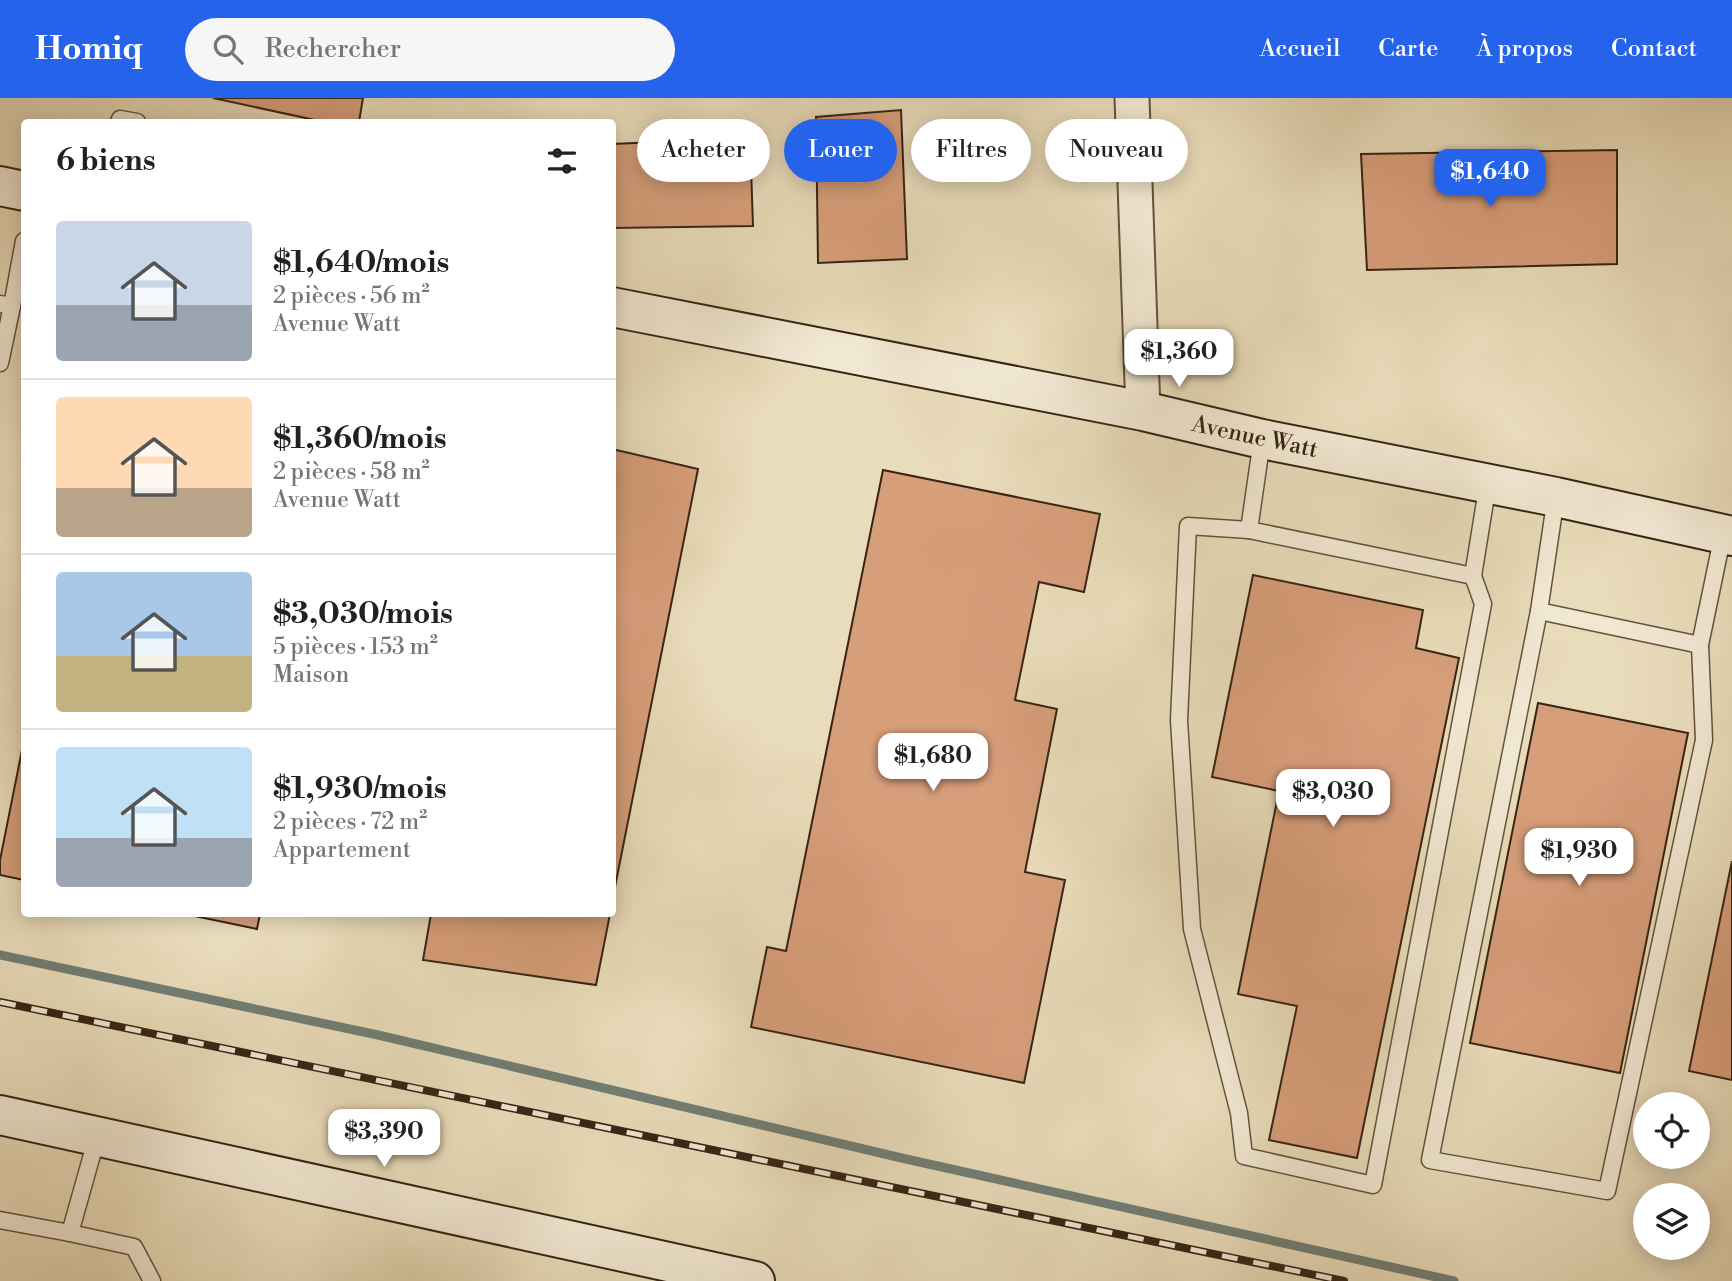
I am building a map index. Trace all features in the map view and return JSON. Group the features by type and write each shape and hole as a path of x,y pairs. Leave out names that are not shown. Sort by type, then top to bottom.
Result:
{"street":[{"path":"1132,98 1143,411"},
{"path":"0,186 21,190"},
{"name":"Avenue Watt","path":"616,308 1143,411 1262,439 1556,496 1728,535"},
{"path":"0,1115 755,1281"}],"lane":[{"path":"0,363 6,305 21,252"},
{"path":"1249,530 1262,439"},
{"path":"1473,576 1249,530 1188,526 1179,720 1192,929 1239,1113 1244,1156 1373,1185 1483,604 1473,576 1488,483"},
{"path":"1556,496 1539,611 1430,1160 1607,1191 1704,740 1700,645 1728,535"},
{"path":"1539,611 1700,645"},
{"path":"70,1233 97,1136"},
{"path":"0,1220 134,1247 152,1281"}],"building":[{"path":"213,98 363,98 360,119 310,119"},
{"path":"901,110 907,259 818,263 817,182 897,182 897,119 816,117"},
{"path":"637,143 637,182 752,182 753,226 616,228 616,144"},
{"path":"1617,150 1617,264 1367,270 1361,154"},
{"path":"616,450 698,469 616,882"},
{"path":"883,470 1100,514 1084,592 1039,582 1015,700 1057,709 1025,872 1065,880 1024,1083 751,1027 767,947 786,951"},
{"path":"1253,575 1423,610 1416,648 1459,658 1357,1158 1269,1140 1297,1006 1238,994 1279,791 1212,777"},
{"path":"1538,703 1688,733 1620,1073 1470,1043"},
{"path":"21,755 21,879 0,875 0,860"},
{"path":"1732,861 1732,1080 1689,1071"},
{"path":"199,917 259,917 257,929"},
{"path":"430,917 609,917 596,985 423,960"}],"waterway":[{"path":"0,955 378,1035 906,1159 1454,1281"}],"railway":[{"path":"0,1002 1344,1281"}]}
